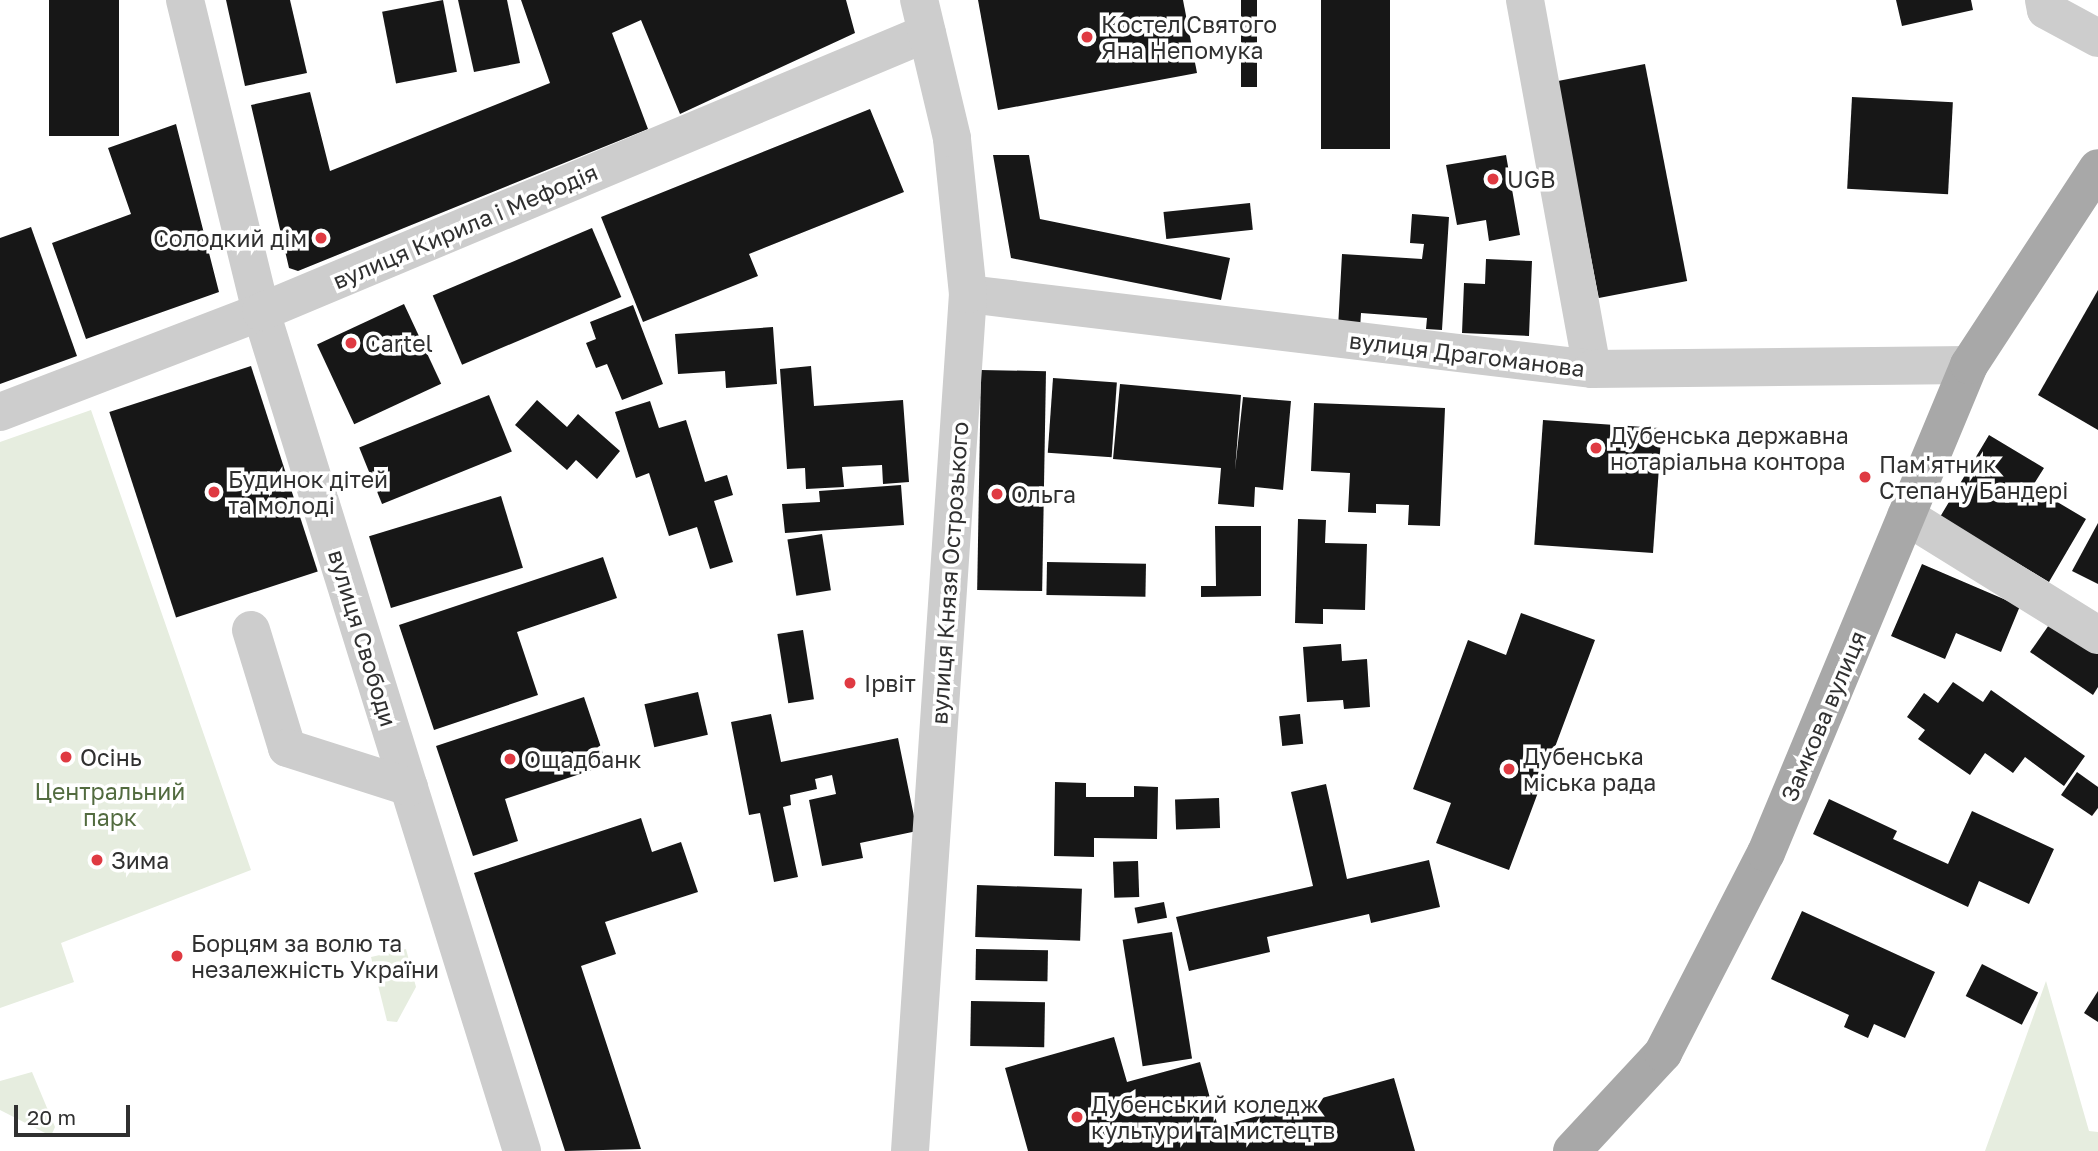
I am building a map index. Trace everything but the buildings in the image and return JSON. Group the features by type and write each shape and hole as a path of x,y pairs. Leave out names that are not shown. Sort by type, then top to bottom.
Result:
{"main road":[{"name":"Замкова вулиця","path":"1572,1151 1664,1053 1766,853 1969,365 2098,168"}],"street":[{"name":"вулиця Свободи","path":"185,0 261,312 522,1151"},
{"path":"1525,0 1592,369"},
{"path":"2044,0 2046,10 2098,38"},
{"name":"вулиця Князя Острозького","path":"910,1151 968,294 952,138 923,16"},
{"name":"вулиця Кирила і Мефодія","path":"0,412 261,312 923,16"},
{"name":"вулиця Драгоманова","path":"968,294 1592,369 1969,365"},
{"path":"1906,516 2098,635"},
{"path":"251,630 287,748 409,787"}],"green space":[{"name":"Центральний парк","path":"91,410 251,870 61,943 74,982 0,1008 0,442"},
{"path":"406,949 416,987 397,1022 387,1021 371,957"},
{"path":"2046,981 2089,1131 2098,1132 2098,1151 1985,1151"},
{"path":"32,1072 55,1127 51,1136 0,1110 0,1081"}],"place":[{"name":"Костел Святого Яна Непомука","path":"1087,37"},
{"name":"UGB","path":"1493,179"},
{"name":"Солодкий дім","path":"321,238"},
{"name":"Cartel","path":"351,343"},
{"name":"Дубенська державна нотаріальна контора","path":"1596,448"},
{"name":"Пам'ятник Степану Бандері","path":"1865,477"},
{"name":"Будинок дітей та молоді","path":"214,492"},
{"name":"Ольга","path":"997,494"},
{"name":"Ірвіт","path":"850,683"},
{"name":"Осінь","path":"66,757"},
{"name":"Ощадбанк","path":"510,759"},
{"name":"Дубенська міська рада","path":"1509,769"},
{"name":"Зима","path":"97,860"},
{"name":"Борцям за волю та незалежність України","path":"177,956"},
{"name":"Дубенський коледж культури та мистецтв","path":"1077,1117"}]}
